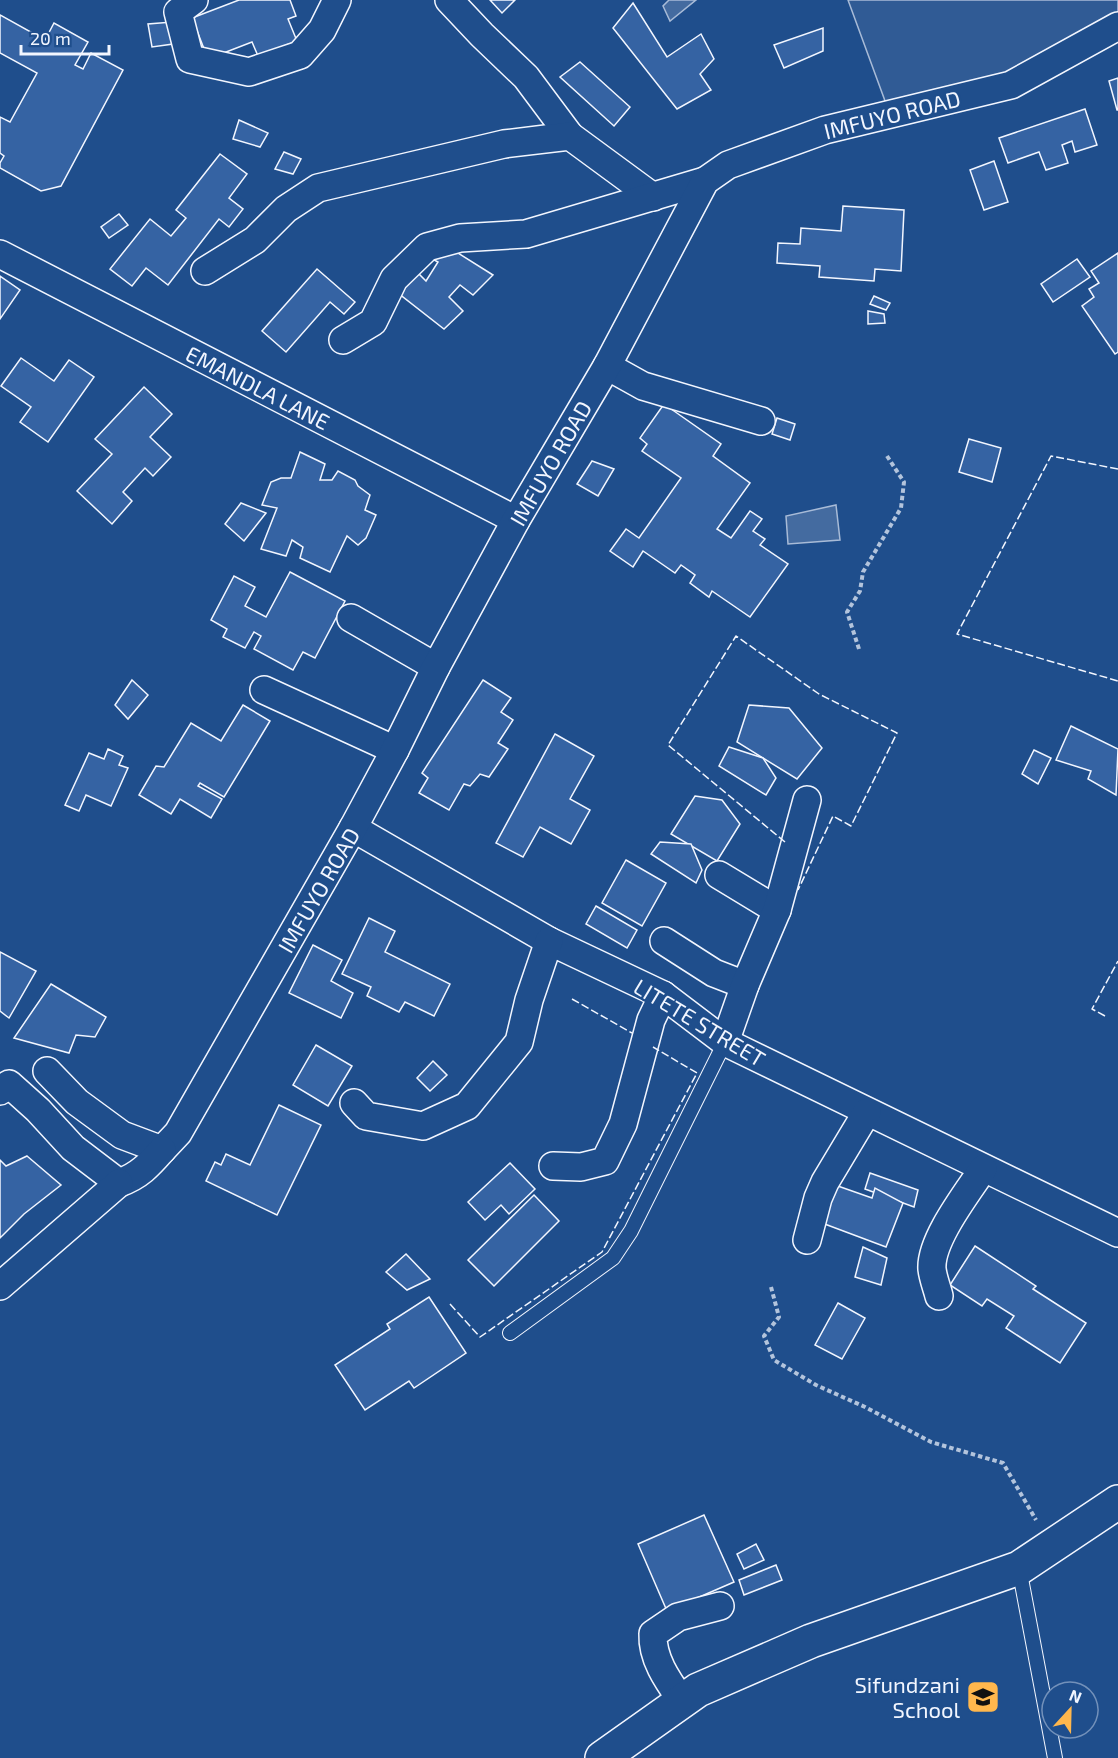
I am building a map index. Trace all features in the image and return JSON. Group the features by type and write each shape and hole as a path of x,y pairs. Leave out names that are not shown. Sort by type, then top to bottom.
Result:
{"main road":[{"path":"602,1758 698,1690 811,1641 1019,1568 1118,1502"}],"street":[{"path":"194,0 178,12 190,59 249,72 300,55 322,30 337,0"},
{"path":"449,0 526,77 570,136 653,197"},
{"name":"IMFUYO ROAD","path":"0,1286 119,1183 139,1173 170,1141 353,828 436,667 516,520 607,366 705,181 728,165 825,130 1011,85 1118,26"},
{"path":"206,272 255,240 286,208 318,188 504,144 570,136"},
{"path":"343,340 373,322 394,279 427,247 460,238 526,234 705,181"},
{"name":"EMANDLA LANE","path":"0,254 516,520"},
{"path":"607,366 643,386 761,422"},
{"path":"351,618 436,667"},
{"path":"264,690 395,750"},
{"path":"726,1042 745,985 777,910 807,800"},
{"name":"LITETE STREET","path":"353,828 549,941 663,995 726,1042 1118,1233"},
{"path":"718,875 777,910"},
{"path":"354,1103 366,1116 423,1126 467,1106 519,1042 529,1000 549,941"},
{"path":"664,941 714,974 745,985"},
{"path":"553,1166 581,1167 605,1161 623,1124 651,1020 663,995"},
{"path":"47,1071 77,1102 122,1136 170,1141"},
{"path":"3,1084 38,1110 73,1148 119,1183"},
{"path":"807,1240 821,1190 867,1112"},
{"path":"939,1296 932,1267 940,1238 957,1206 983,1169"},
{"path":"682,1701 668,1680 653,1648 653,1634 678,1617 720,1606"}],"lane":[{"path":"510,1333 614,1258 631,1231 726,1042"},
{"path":"1019,1568 1055,1758"}],"path":[{"path":"859,649 847,612 860,591 862,572 901,508 904,482 887,456"},
{"path":"771,1287 779,1317 764,1336 774,1360 816,1385 866,1407 931,1442 1003,1463 1037,1521"}],"shaded area":[{"path":"669,0 696,0 670,21 663,6"},
{"path":"848,0 1118,0 1118,27 1006,79 888,109"},
{"path":"836,505 840,540 788,544 786,516"}],"building":[{"path":"239,0 290,0 296,16 288,19 297,41 258,56 252,42 208,59 192,18"},
{"path":"490,0 515,0 502,13"},
{"path":"633,3 667,57 701,34 714,59 700,74 711,90 677,109 613,28"},
{"path":"0,15 45,40 54,23 88,42 75,65 83,69 91,53 123,70 61,186 41,191 0,168 4,156 0,153 0,117 10,122 37,73 0,53"},
{"path":"172,22 173,44 152,47 148,24"},
{"path":"823,28 823,51 784,68 774,45"},
{"path":"580,62 630,107 614,126 560,77"},
{"path":"1118,78 1118,110 1117,110 1109,81"},
{"path":"1085,109 1097,145 1075,152 1072,141 1062,145 1068,163 1046,170 1039,152 1008,163 999,138"},
{"path":"239,120 268,133 260,147 233,139"},
{"path":"284,152 301,159 293,174 275,169"},
{"path":"220,154 247,174 229,198 243,209 229,227 219,219 168,285 146,268 132,286 110,269 150,219 171,236 186,218 176,210"},
{"path":"994,161 1008,202 984,210 970,170"},
{"path":"843,206 904,210 901,271 875,269 874,281 819,277 820,266 777,263 778,243 800,244 801,228 841,231"},
{"path":"119,214 128,225 109,238 101,227"},
{"path":"442,243 493,275 473,295 460,285 449,297 463,311 444,329 398,293 415,270 426,281 438,262 427,256"},
{"path":"1118,253 1118,352 1115,354 1082,306 1094,297 1089,289 1099,283 1091,271"},
{"path":"1077,259 1090,277 1053,302 1041,284"},
{"path":"317,269 355,302 344,314 330,302 286,352 262,331"},
{"path":"0,276 20,290 0,319"},
{"path":"874,296 890,303 886,310 870,304"},
{"path":"868,311 884,314 885,323 868,324"},
{"path":"21,358 54,381 69,360 94,377 48,442 20,422 31,407 1,386"},
{"path":"144,387 172,414 150,437 171,457 153,476 145,468 123,492 132,501 112,524 77,491 112,454 95,439"},
{"path":"664,404 721,444 713,456 750,483 717,529 731,538 750,511 762,519 753,531 765,539 760,545 788,564 750,617 712,591 709,597 690,583 695,575 681,565 675,573 643,551 633,567 610,551 626,529 639,538 681,478 642,451 647,444 640,438"},
{"path":"777,418 795,424 790,440 772,434"},
{"path":"969,439 1001,448 992,482 959,472"},
{"path":"300,452 325,464 320,480 332,480 338,471 355,480 358,486 370,495 365,510 376,515 366,538 358,545 347,536 330,572 300,558 303,547 292,540 286,556 261,549 277,508 262,505 271,482 281,478 291,478"},
{"path":"592,461 614,469 598,496 577,484"},
{"path":"241,503 266,513 244,541 225,524"},
{"path":"290,572 345,601 315,658 303,652 293,670 254,649 261,636 254,632 245,648 223,637 227,629 211,620 234,576 255,587 245,606 266,617"},
{"path":"132,680 148,695 128,719 115,705"},
{"path":"483,680 511,698 501,712 513,720 498,743 508,749 489,777 480,774 470,786 464,784 449,810 419,793 428,778 422,773"},
{"path":"243,705 270,721 224,797 200,783 198,786 222,799 211,818 180,799 171,814 139,795 156,766 164,767 191,723 221,741"},
{"path":"749,705 789,708 822,748 797,779 737,742"},
{"path":"1071,726 1118,749 1116,795 1088,779 1091,771 1056,760"},
{"path":"555,734 594,756 570,799 590,810 571,844 540,827 523,857 496,843"},
{"path":"729,747 763,758 776,778 766,795 719,766"},
{"path":"108,749 123,756 119,765 128,768 111,806 86,795 79,811 65,805 89,753 104,759"},
{"path":"1034,750 1051,758 1038,784 1022,774"},
{"path":"695,796 722,800 740,824 717,861 671,834"},
{"path":"660,842 691,844 702,870 696,883 651,854"},
{"path":"626,860 666,883 642,926 602,903"},
{"path":"596,906 637,930 627,948 586,924"},
{"path":"369,918 395,931 385,952 450,984 434,1016 405,1002 399,1012 367,996 371,987 342,974"},
{"path":"313,945 342,960 331,981 353,993 341,1018 289,993"},
{"path":"0,952 36,971 9,1018 0,1011"},
{"path":"51,984 106,1017 95,1037 76,1035 69,1053 14,1038"},
{"path":"316,1045 352,1066 328,1106 293,1085"},
{"path":"433,1061 447,1075 430,1091 417,1078"},
{"path":"279,1105 321,1125 277,1215 206,1181 215,1162 221,1165 226,1154 250,1165"},
{"path":"27,1156 61,1185 24,1214 0,1238 0,1160 6,1166"},
{"path":"510,1163 535,1189 509,1214 501,1205 485,1220 468,1202"},
{"path":"870,1173 918,1190 914,1207 865,1189"},
{"path":"835,1185 872,1198 875,1188 903,1203 886,1247 822,1223"},
{"path":"534,1195 559,1221 494,1286 468,1260"},
{"path":"975,1246 1036,1286 1033,1289 1086,1323 1060,1363 1006,1328 1014,1316 987,1299 982,1306 950,1285"},
{"path":"863,1247 887,1258 881,1285 855,1277"},
{"path":"406,1254 430,1279 407,1290 386,1272"},
{"path":"429,1297 466,1353 414,1388 409,1381 365,1410 335,1365 390,1329 387,1324"},
{"path":"838,1303 865,1318 842,1359 815,1345"},
{"path":"704,1515 734,1582 667,1611 638,1544"},
{"path":"756,1544 764,1560 744,1569 737,1554"},
{"path":"776,1565 782,1580 744,1595 739,1580"}],"fence":[{"path":"1118,469 1051,456 957,634 1118,681"},
{"path":"785,842 668,745 736,636 819,694 897,733 851,826 833,816 798,890"},
{"path":"1105,1016 1092,1009 1118,961"},
{"path":"572,999 632,1033"},
{"path":"450,1304 480,1337 602,1252 697,1073 653,1047"}],"place":[{"name":"Sifundzani School","path":"983,1697"}]}
